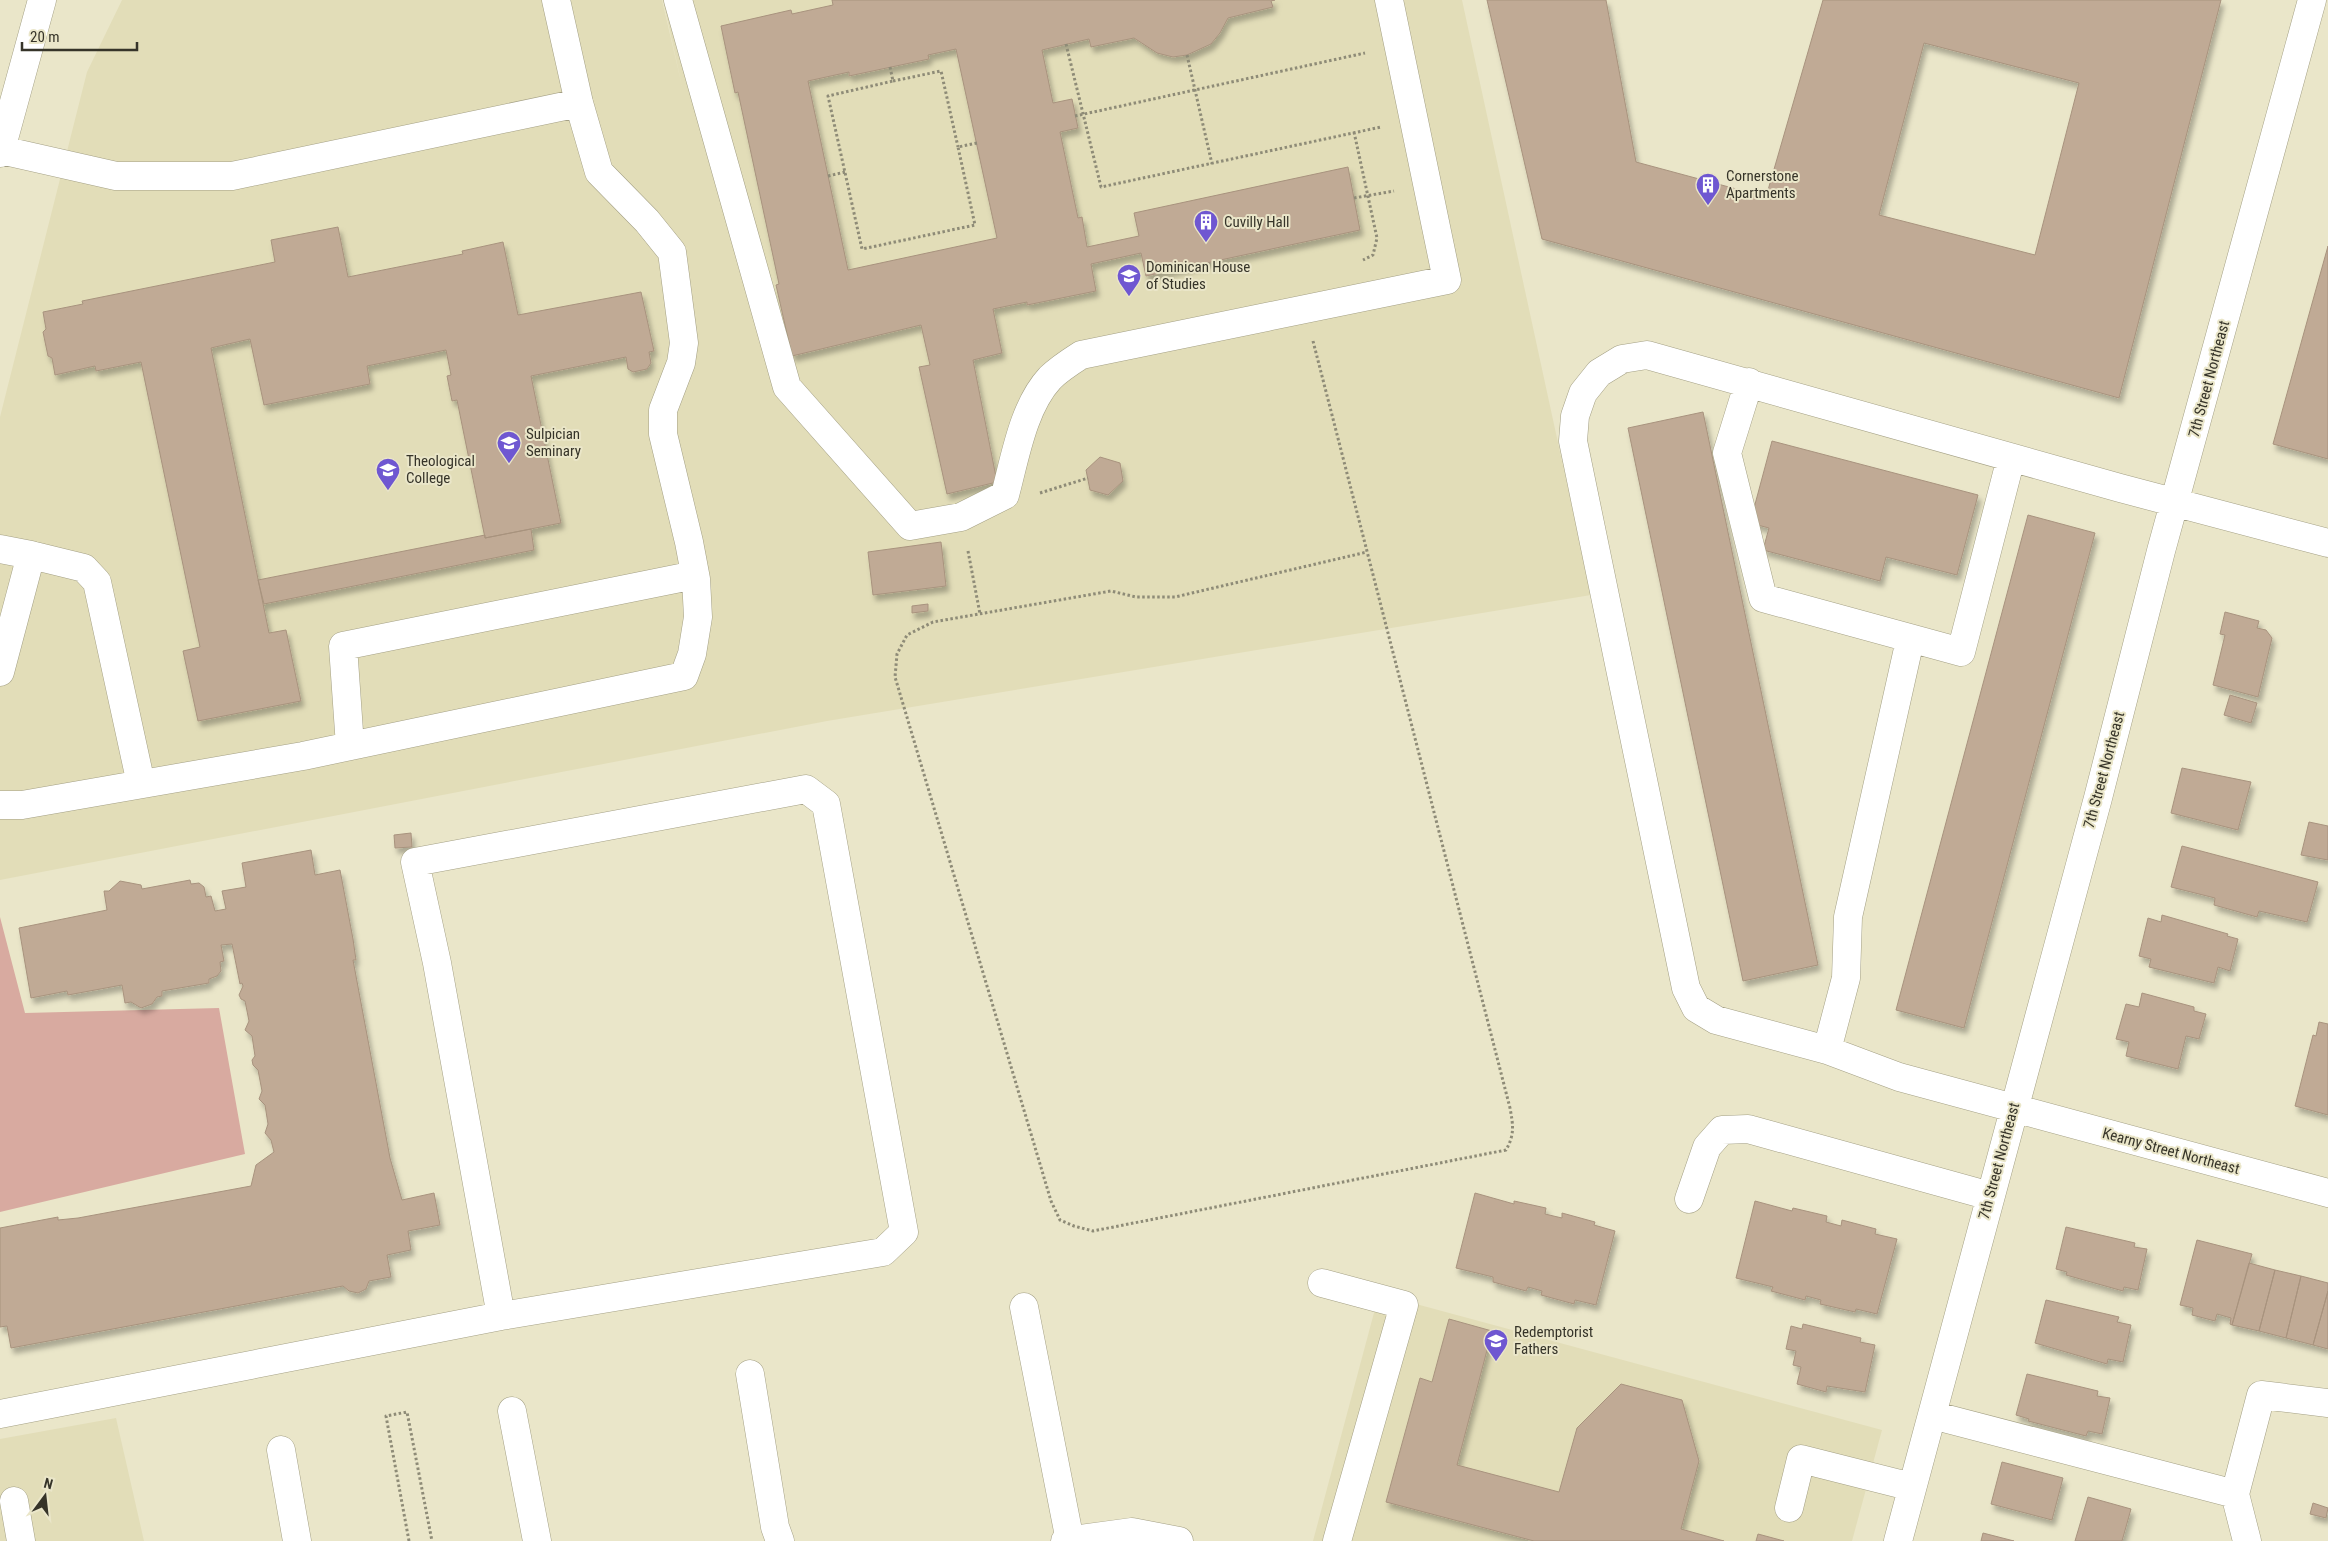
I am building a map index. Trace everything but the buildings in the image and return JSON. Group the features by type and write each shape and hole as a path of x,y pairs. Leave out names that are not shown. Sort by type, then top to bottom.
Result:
{"street":[{"path":"42,0 0,152 116,176 232,176 579,103"},
{"path":"0,804 22,805 350,746 684,676 692,654 698,617 690,542 663,434 663,410 681,363 684,343 672,252 647,221 599,172 579,103 556,0"},
{"path":"678,0 787,387 910,526 961,517 1005,495 1030,408 1048,380 1060,368 1081,356 1447,280 1389,0"},
{"name":"7th Street Northeast","path":"1898,1541 2175,502 2312,0"},
{"name":"Kearny Street Northeast","path":"2328,543 2011,458 1749,382 1647,355 1622,359 1599,373 1583,393 1575,416 1573,440 1686,988 1696,1008 1716,1020 1827,1050 1899,1077 2328,1192"},
{"path":"1749,382 1727,453 1763,598 1910,640 1961,652 2011,458"},
{"path":"0,549 84,568 97,582 141,784"},
{"path":"0,672 31,555"},
{"path":"350,746 343,646 695,575"},
{"path":"1827,1050 1846,978 1848,917 1910,640"},
{"path":"0,1414 501,1316 883,1252 904,1232 826,804 806,789 415,862 437,963 501,1316"},
{"path":"1689,1199 1707,1147 1722,1130 1748,1129 1990,1196"},
{"path":"1322,1283 1404,1305 1337,1541"},
{"path":"1024,1307 1068,1541 1132,1532 1179,1541"},
{"path":"750,1374 775,1527 780,1541"},
{"path":"2247,1541 2235,1494 2261,1395 2328,1403"},
{"path":"512,1410 537,1541"},
{"path":"1932,1415 2235,1494"},
{"path":"280,1450 296,1541"},
{"path":"1789,1508 1801,1460 1912,1487"},
{"path":"14,1501 21,1541"}],"path":[{"path":"1066,44 1101,188 1354,132 1414,122"},
{"path":"1075,116 1398,46"},
{"path":"1187,55 1212,164"},
{"path":"890,67 893,82"},
{"path":"941,71 975,225 862,249 828,96 893,82 941,71"},
{"path":"1354,132 1378,238 1373,255 1359,263"},
{"path":"958,147 977,143"},
{"path":"828,176 845,172"},
{"path":"1354,198 1427,186"},
{"path":"1305,309 1510,1108 1514,1130 1512,1140 1506,1150 1093,1231 1060,1220 1051,1201 895,677 897,654 907,635 933,622 1110,591 1136,597 1175,597 1367,552"},
{"path":"1005,495 1020,499 1088,478"},
{"path":"961,517 980,614"},
{"path":"409,1541 386,1416 407,1412 432,1541"}],"shaded area":[{"path":"122,0 662,0 682,86 663,0 1462,0 1591,595 827,721 0,880 0,417 87,72"},
{"path":"0,917 25,1013 219,1008 245,1154 0,1212"},
{"name":"Redemptorist Fathers","path":"1379,1294 1882,1430 1852,1541 1313,1541"},
{"path":"116,1418 144,1541 0,1541 0,1439"}],"place":[{"name":"Cornerstone Apartments","path":"1708,206"},
{"name":"Cuvilly Hall","path":"1206,243"},
{"name":"Dominican House of Studies","path":"1129,297"},
{"name":"Sulpician Seminary","path":"509,464"},
{"name":"Theological College","path":"388,491"},
{"name":"Redemptorist Fathers","path":"1496,1362"}]}
